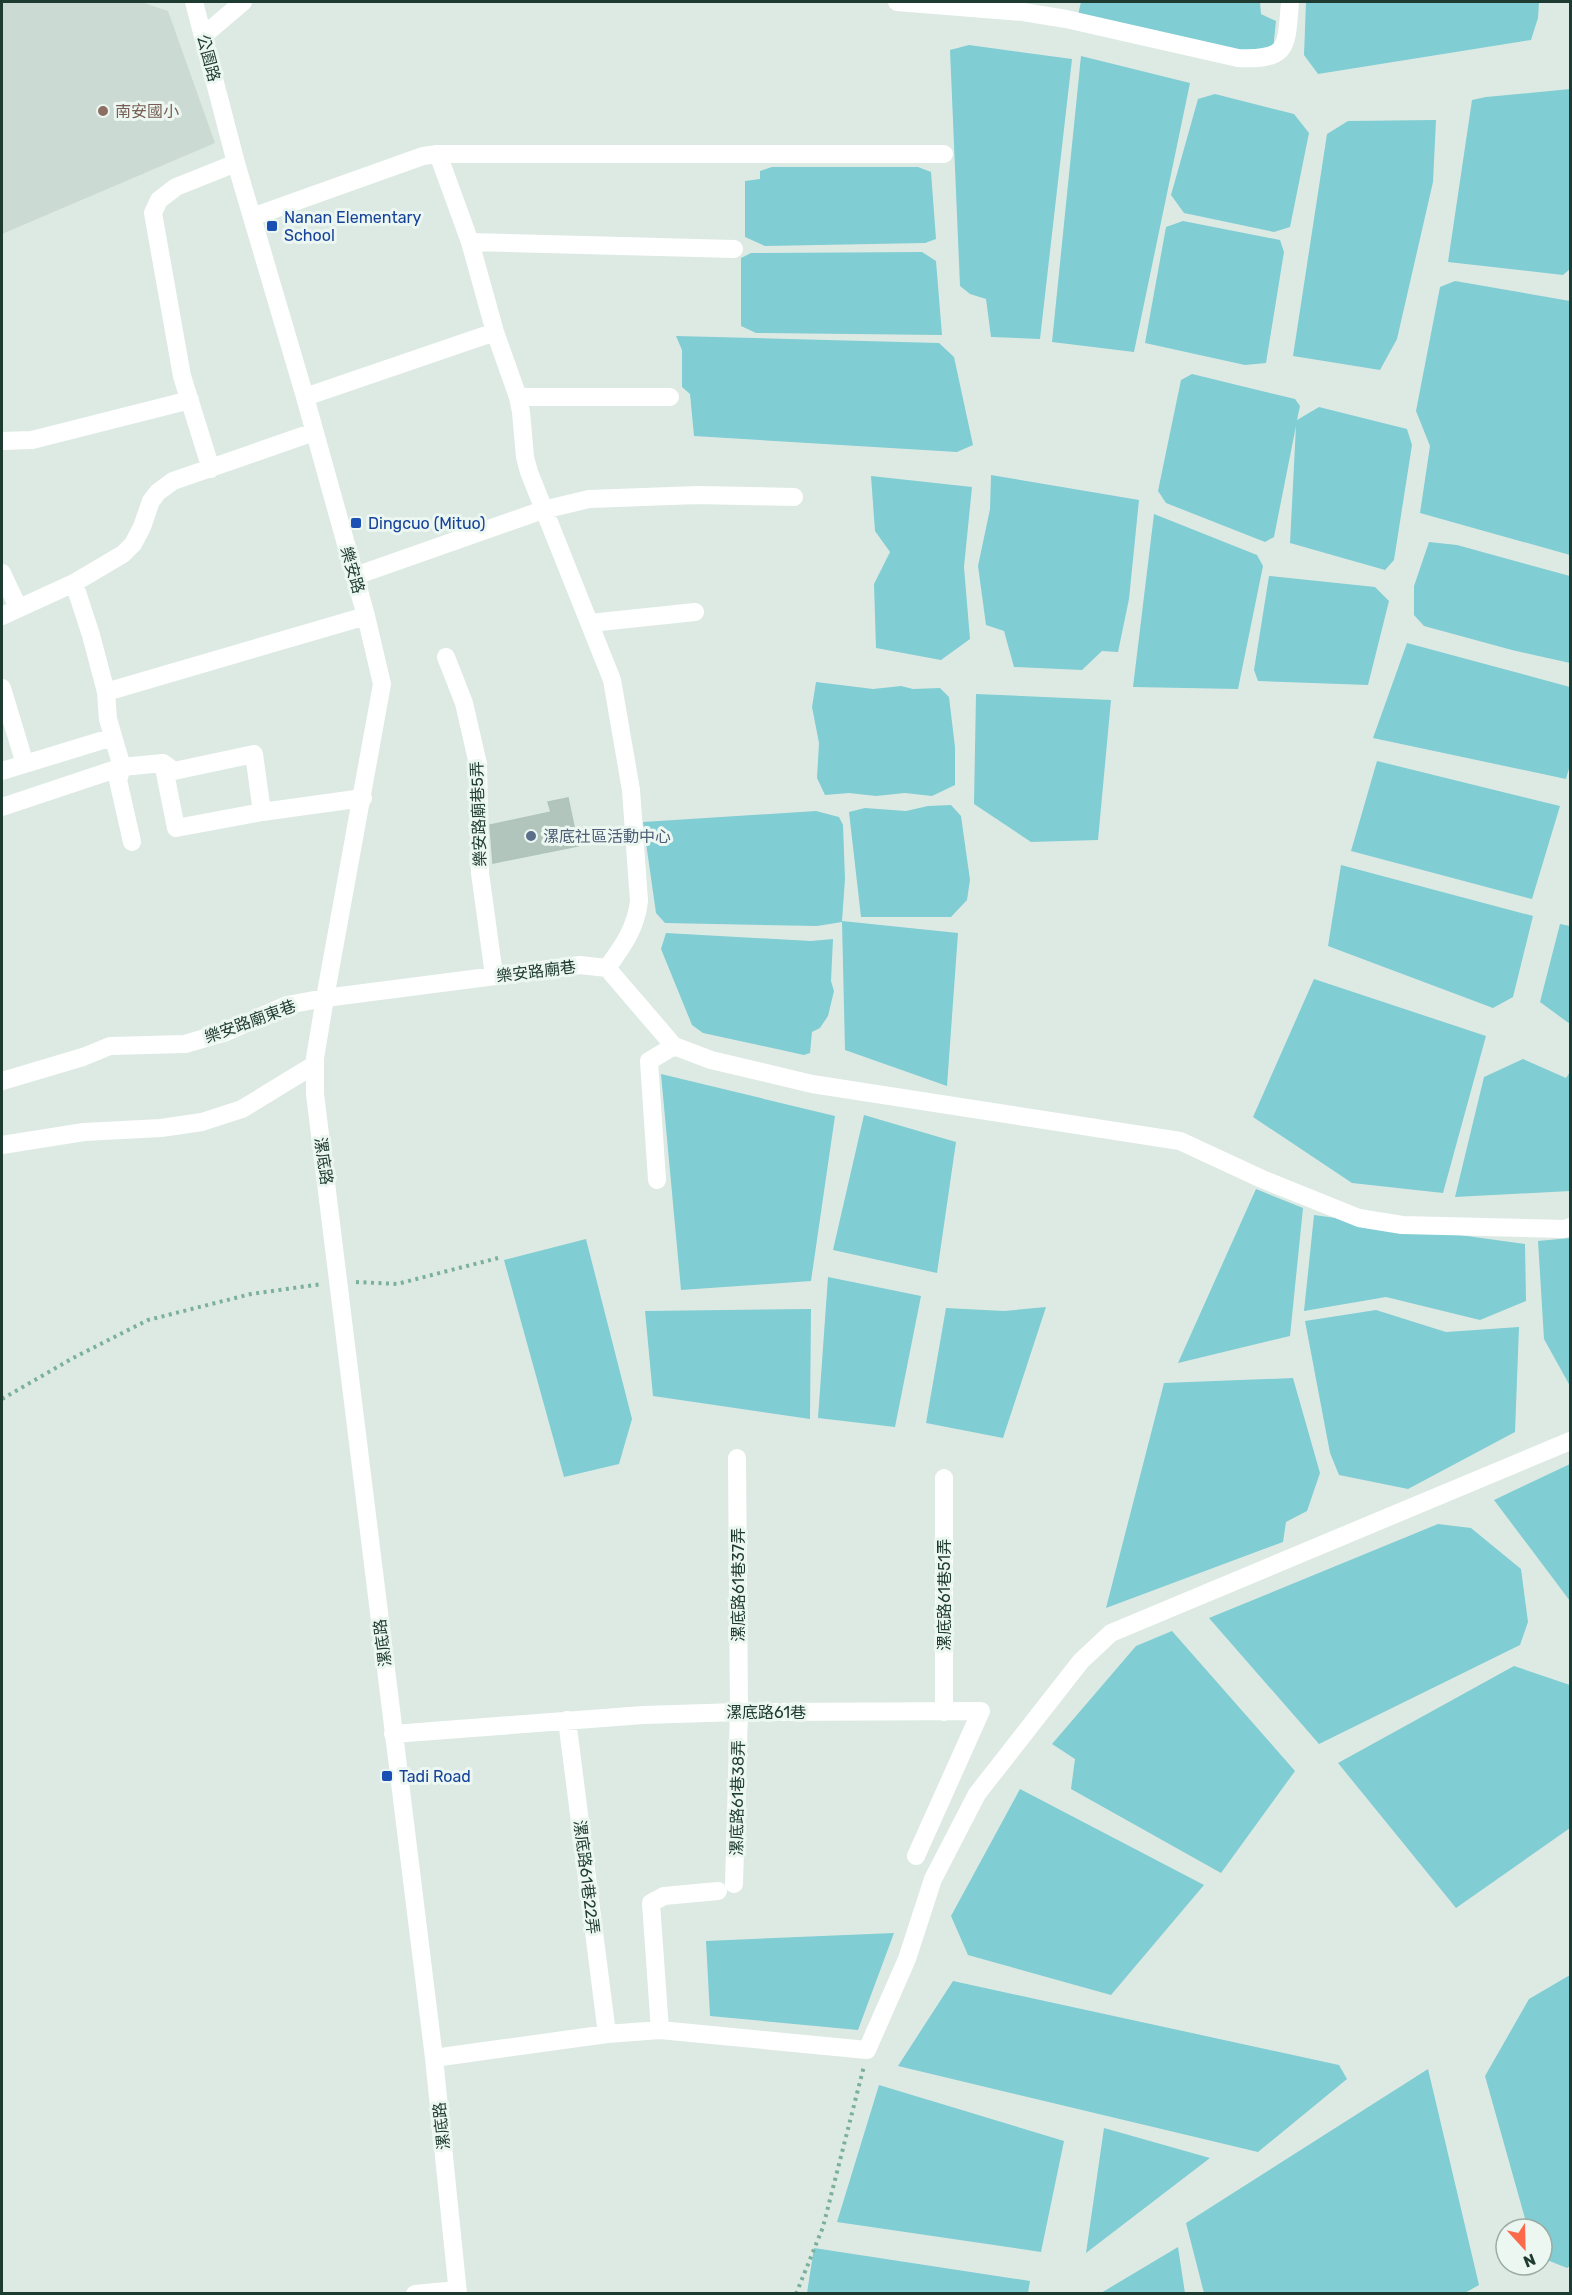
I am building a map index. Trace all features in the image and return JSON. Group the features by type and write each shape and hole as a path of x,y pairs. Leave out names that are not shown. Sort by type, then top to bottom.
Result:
{"street":[{"name":"公園路","path":"194,2 234,157"},
{"path":"203,36 243,2"},
{"path":"897,2 1034,14 1066,19 1238,58 1264,59 1282,50 1286,40 1290,2"},
{"path":"438,154 470,242 495,332 518,397 525,457 543,510 612,680 631,790 639,901 638,918 628,939 607,968 674,1046 711,1060 812,1084 1180,1141 1262,1179 1359,1218 1402,1225 1563,1229 1570,1227"},
{"path":"252,217 423,156 438,154 944,154"},
{"path":"211,469 182,376 153,213 159,200 176,187 234,157"},
{"name":"樂安路","path":"234,157 305,397 366,616 382,684 325,998"},
{"path":"470,242 734,249"},
{"path":"305,397 495,332"},
{"path":"518,397 670,398"},
{"path":"2,441 32,440 190,400"},
{"path":"2,616 74,583 123,554 133,544 142,527 151,501 158,492 173,481 314,432"},
{"path":"355,576 543,510 590,499 698,495 794,497"},
{"path":"2,573 18,607"},
{"path":"74,583 98,658 106,692 108,719 122,767 118,780 132,842"},
{"path":"590,623 695,612"},
{"path":"106,692 366,616"},
{"name":"樂安路廟巷5弄","path":"446,657 464,703 478,764 480,873 494,975"},
{"path":"2,688 25,764"},
{"path":"2,771 113,737"},
{"path":"2,807 122,767 163,763 174,771 254,754 262,812"},
{"path":"163,763 176,828 262,812 363,798"},
{"name":"樂安路廟巷","path":"325,998 580,964 607,968"},
{"name":"漯底路","path":"325,998 314,1065 315,1094 434,2058 457,2292"},
{"name":"樂安路廟東巷","path":"2,1081 83,1057 111,1046 185,1044 226,1032 287,1005 325,998"},
{"path":"657,1180 650,1061 674,1046"},
{"path":"2,1145 84,1132 161,1128 202,1122 242,1109 314,1065"},
{"path":"434,2058 607,2034 660,2030 867,2050 907,1959 933,1879 977,1794 1081,1661 1111,1633 1570,1441"},
{"name":"漯底路61巷37弄","path":"737,1458 739,1712"},
{"name":"漯底路61巷51弄","path":"944,1478 944,1712"},
{"name":"漯底路61巷","path":"393,1734 643,1715 739,1712 981,1712 916,1856"},
{"name":"漯底路61巷38弄","path":"660,2030 651,1903 664,1896 726,1887 739,1712"},
{"name":"漯底路61巷22弄","path":"567,1720 607,2034"},
{"path":"415,2294 457,2292"}],"path":[{"path":"2,1399 73,1358 148,1320 251,1294 338,1281 397,1284 498,1258"},
{"path":"796,2294 823,2227 867,2050"}],"shaded area":[{"name":"南安國小","path":"2,2 141,2 168,11 215,143 2,234"}],"water":[{"path":"1081,2 1260,2 1261,14 1276,21 1273,50 1264,59 1078,15"},
{"path":"1306,2 1539,2 1538,18 1531,40 1318,74 1304,55"},
{"path":"969,45 1072,59 1040,339 991,337 986,299 970,294 960,286 950,50"},
{"path":"1081,56 1190,83 1134,352 1052,342"},
{"path":"1570,89 1570,269 1563,275 1448,262 1472,100"},
{"path":"1215,94 1294,114 1309,133 1290,227 1274,232 1184,213 1171,195 1198,99"},
{"path":"1436,120 1433,182 1397,339 1380,370 1293,356 1327,134 1348,121"},
{"path":"772,167 918,167 931,172 936,239 925,243 765,246 745,237 745,181 760,179 760,171"},
{"path":"1183,221 1280,240 1284,252 1266,363 1245,365 1145,343 1166,227"},
{"path":"922,252 936,261 942,335 756,333 741,326 741,258 751,253"},
{"path":"1455,281 1570,301 1570,555 1420,513 1430,446 1416,411 1440,287"},
{"path":"676,336 939,343 954,357 973,445 957,452 694,436 690,394 682,387 682,350"},
{"path":"1192,374 1295,399 1300,406 1297,420 1319,407 1407,429 1412,445 1394,560 1385,570 1290,543 1296,426 1274,537 1265,542 1166,503 1158,491 1181,380"},
{"path":"991,475 1139,500 1129,599 1118,652 1102,651 1082,670 1014,667 1004,631 986,625 978,566 990,509"},
{"path":"871,476 972,487 964,567 970,639 941,660 876,648 874,584 890,552 875,531"},
{"path":"1154,514 1257,555 1263,566 1238,689 1133,687"},
{"path":"1429,542 1457,545 1570,576 1570,663 1424,626 1414,615 1414,586"},
{"path":"1269,576 1375,587 1389,601 1368,685 1258,681 1254,670"},
{"path":"1407,643 1570,687 1570,765 1566,779 1373,738"},
{"path":"816,682 873,689 901,686 913,689 940,688 949,697 955,747 955,785 932,796 905,793 876,796 849,793 825,795 817,778 819,743 812,707"},
{"path":"976,694 1111,700 1098,840 1031,842 974,804"},
{"path":"1377,761 1560,806 1532,899 1351,851"},
{"path":"951,805 961,816 970,880 967,900 951,917 861,917 849,812 865,808 906,811 928,806"},
{"path":"816,811 839,817 843,825 845,879 842,921 958,933 947,1086 845,1050 842,922 817,926 665,923 656,913 643,822"},
{"path":"1341,865 1533,916 1513,997 1493,1008 1328,946"},
{"path":"1560,924 1570,926 1570,1024 1540,1002"},
{"path":"666,933 811,941 833,939 831,981 834,991 828,1016 820,1028 812,1032 810,1053 804,1055 703,1033 692,1025 661,949"},
{"path":"1314,979 1486,1036 1443,1193 1352,1183 1253,1117"},
{"path":"1523,1059 1566,1078 1570,1072 1570,1191 1455,1197 1484,1077"},
{"path":"661,1074 835,1116 811,1281 681,1290"},
{"path":"864,1115 956,1142 937,1273 833,1250"},
{"path":"1256,1189 1303,1208 1290,1336 1178,1363"},
{"path":"1314,1215 1525,1244 1526,1301 1480,1320 1386,1297 1304,1311"},
{"path":"1570,1238 1570,1386 1544,1339 1538,1241"},
{"path":"586,1239 632,1419 619,1464 564,1477 504,1260"},
{"path":"828,1277 921,1296 895,1427 818,1418"},
{"path":"1046,1307 1003,1438 926,1423 946,1308 1004,1311"},
{"path":"811,1309 810,1419 653,1396 645,1311"},
{"path":"1376,1310 1446,1332 1519,1327 1515,1432 1408,1489 1339,1475 1330,1453 1305,1321"},
{"path":"1293,1378 1320,1473 1307,1511 1286,1522 1283,1542 1106,1608 1164,1383"},
{"path":"1570,1464 1570,1601 1494,1500"},
{"path":"1438,1524 1471,1528 1521,1569 1528,1622 1520,1645 1319,1744 1209,1618"},
{"path":"1172,1631 1295,1771 1221,1873 1071,1789 1075,1759 1052,1744 1136,1646"},
{"path":"1514,1666 1570,1685 1570,1828 1456,1908 1338,1763"},
{"path":"1020,1789 1204,1885 1111,1995 968,1955 951,1916"},
{"path":"894,1933 858,2030 710,2016 706,1941"},
{"path":"1570,1975 1570,2266 1567,2268 1554,2263 1554,2217 1525,2217 1485,2076 1529,1999"},
{"path":"953,1981 1339,2065 1347,2079 1258,2152 898,2066"},
{"path":"1428,2069 1479,2285 1463,2294 1204,2293 1186,2223"},
{"path":"879,2085 1064,2141 1041,2252 837,2222"},
{"path":"1104,2128 1210,2158 1086,2253"},
{"path":"1178,2247 1185,2293 1101,2293"},
{"path":"814,2248 1030,2281 1028,2293 807,2293"}],"building":[{"name":"漯底社區活動中心","path":"568,798 578,846 493,863 490,825 551,812 548,802"}],"place":[{"name":"南安國小","path":"103,111"},
{"name":"Nanan Elementary School","path":"272,226"},
{"name":"Dingcuo (Mituo)","path":"356,523"},
{"name":"漯底社區活動中心","path":"531,836"},
{"name":"Tadi Road","path":"387,1776"}]}
